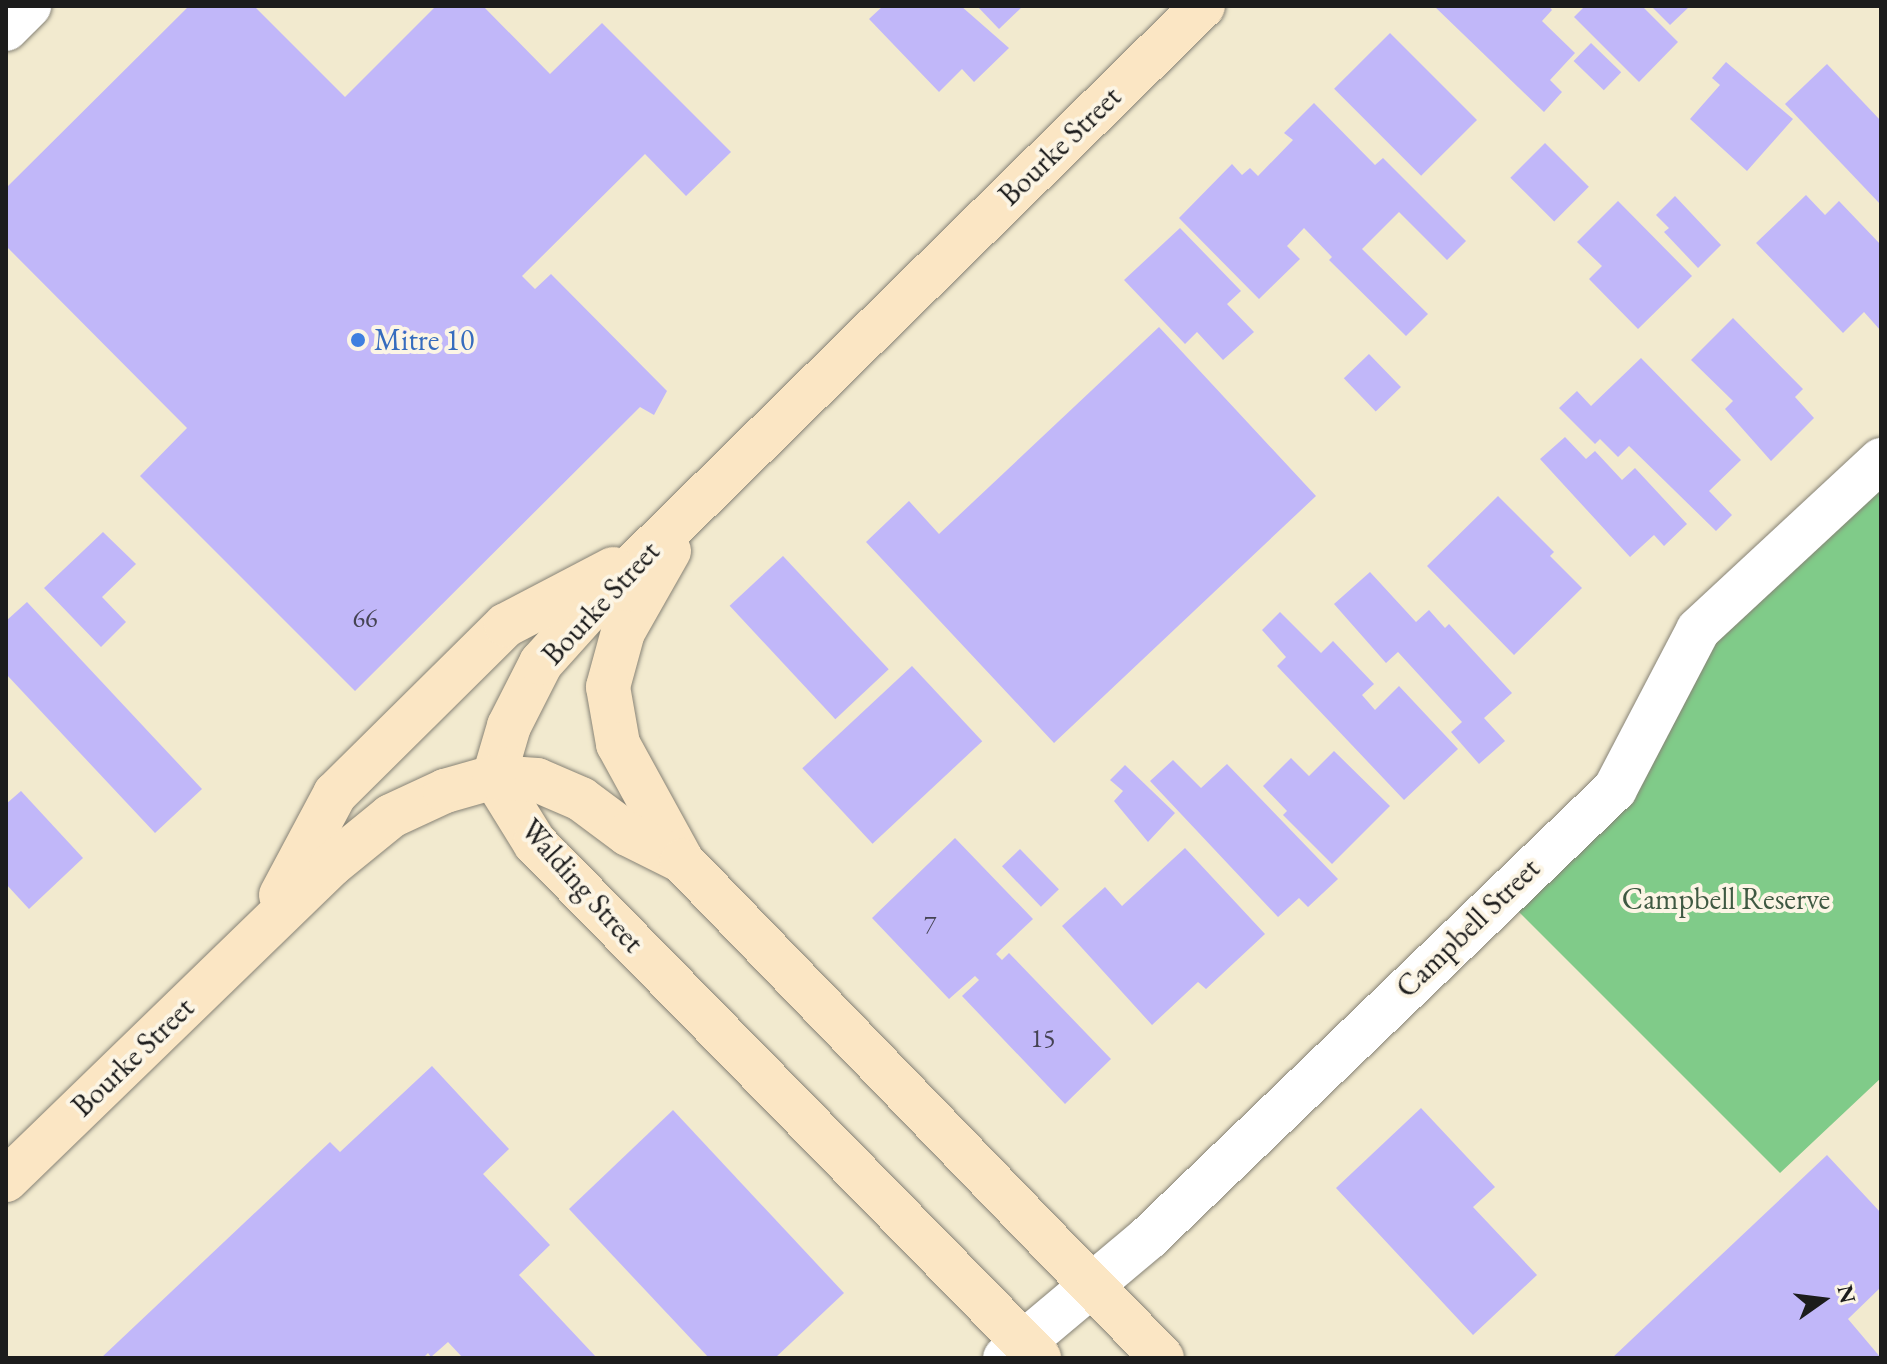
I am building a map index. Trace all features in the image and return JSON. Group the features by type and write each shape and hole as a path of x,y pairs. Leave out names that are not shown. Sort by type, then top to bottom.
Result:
{"main road":[{"name":"Bourke Street","path":"6,1180 331,865 391,816 445,791 494,777 509,726 541,663 650,549 1203,6"},
{"path":"682,861 618,744 608,687 623,632 695,505"},
{"path":"261,932 335,794 506,625 650,549"},
{"name":"Walding Street","path":"494,777 537,780 581,799 628,834 682,861 1162,1358"},
{"name":"Walding Street","path":"494,777 535,843 1022,1352"}],"street":[{"path":"6,29 29,6"},
{"name":"Campbell Street","path":"1022,1352 1091,1286 1148,1238 1615,789 1698,630 1881,460"}],"green space":[{"name":"Campbell Reserve","path":"1881,460 1881,1078 1780,1173 1502,895 1615,789 1698,630"}],"building":[{"name":"Mitre 10","path":"189,6 254,6 345,97 436,6 483,6 550,74 602,23 731,152 686,196 645,154 522,276 535,289 551,274 667,391 654,415 640,407 355,691 140,476 187,428 6,246 6,188"},
{"path":"883,6 961,6 1009,48 974,82 962,69 939,92 869,19"},
{"path":"977,6 1023,6 999,29"},
{"path":"1434,6 1549,6 1552,10 1542,21 1575,53 1550,80 1562,92 1544,112"},
{"path":"1585,6 1642,6 1678,42 1639,82 1574,17"},
{"path":"1651,6 1690,6 1670,25"},
{"path":"1390,33 1477,120 1421,176 1334,89"},
{"path":"1591,43 1621,72 1604,90 1574,61"},
{"path":"1726,62 1793,119 1747,171 1690,119 1720,85 1712,78"},
{"path":"1827,64 1881,121 1881,205 1785,104"},
{"path":"1314,103 1375,165 1383,158 1466,241 1447,260 1399,212 1362,249 1428,314 1406,336 1329,260 1332,257 1304,228 1287,246 1300,259 1259,299 1179,218 1232,164 1242,175 1250,168 1258,176 1293,140 1284,133"},
{"path":"1545,143 1589,187 1554,221 1510,178"},
{"path":"1806,195 1825,215 1839,201 1881,245 1881,331 1864,312 1843,333 1756,243"},
{"path":"1675,196 1721,245 1698,268 1664,232 1669,228 1656,215"},
{"path":"1618,201 1692,276 1638,329 1589,279 1602,266 1577,242"},
{"path":"1180,228 1241,291 1227,304 1254,332 1223,360 1197,332 1185,344 1124,280"},
{"path":"1733,318 1803,389 1795,397 1814,418 1771,461 1725,409 1733,401 1691,360"},
{"path":"1159,327 1316,496 1054,743 866,542 909,501 939,534"},
{"path":"1369,354 1401,387 1376,411 1344,378"},
{"path":"1641,358 1741,460 1709,491 1732,515 1716,531 1629,446 1618,457 1600,439 1595,444 1559,408 1577,391 1591,406"},
{"path":"1565,437 1586,459 1595,451 1622,480 1635,468 1687,524 1664,546 1654,535 1630,557 1540,459"},
{"path":"1498,496 1554,552 1550,556 1582,588 1514,655 1427,566"},
{"path":"103,532 136,564 102,597 126,622 101,647 44,588"},
{"path":"783,556 889,669 835,719 730,606"},
{"path":"1370,572 1416,622 1429,610 1445,628 1449,624 1512,693 1484,718 1505,741 1479,764 1451,732 1462,722 1398,652 1386,663 1334,604"},
{"path":"27,602 202,789 155,833 6,674 6,621"},
{"path":"1280,612 1321,653 1333,641 1374,684 1362,695 1375,710 1399,686 1458,749 1404,800 1277,666 1286,657 1262,630"},
{"path":"912,666 982,741 873,844 802,768"},
{"path":"1334,751 1390,806 1332,864 1283,815 1287,811 1263,786 1291,758 1309,776"},
{"path":"1173,760 1201,788 1227,764 1338,879 1308,907 1299,898 1278,917 1150,781"},
{"path":"1125,765 1175,813 1148,842 1114,801 1123,791 1110,780"},
{"path":"21,791 83,858 29,909 6,884 6,804"},
{"path":"955,838 1033,919 996,954 1002,960 1009,953 1111,1059 1065,1104 962,996 979,980 975,976 949,999 872,918"},
{"path":"1185,848 1265,934 1206,989 1198,982 1152,1025 1062,926 1105,887 1122,906"},
{"path":"1020,849 1059,889 1041,907 1002,866"},
{"path":"432,1066 509,1149 483,1174 550,1245 519,1275 597,1358 463,1358 448,1342 431,1357 428,1353 423,1358 101,1358 330,1142 340,1152"},
{"path":"1421,1108 1495,1187 1473,1207 1537,1275 1473,1335 1336,1188"},
{"path":"673,1110 844,1293 775,1358 709,1358 569,1209"},
{"path":"1827,1155 1881,1213 1881,1287 1848,1319 1881,1358 1612,1358"}],"place":[{"name":"Mitre 10","path":"358,340"}]}
